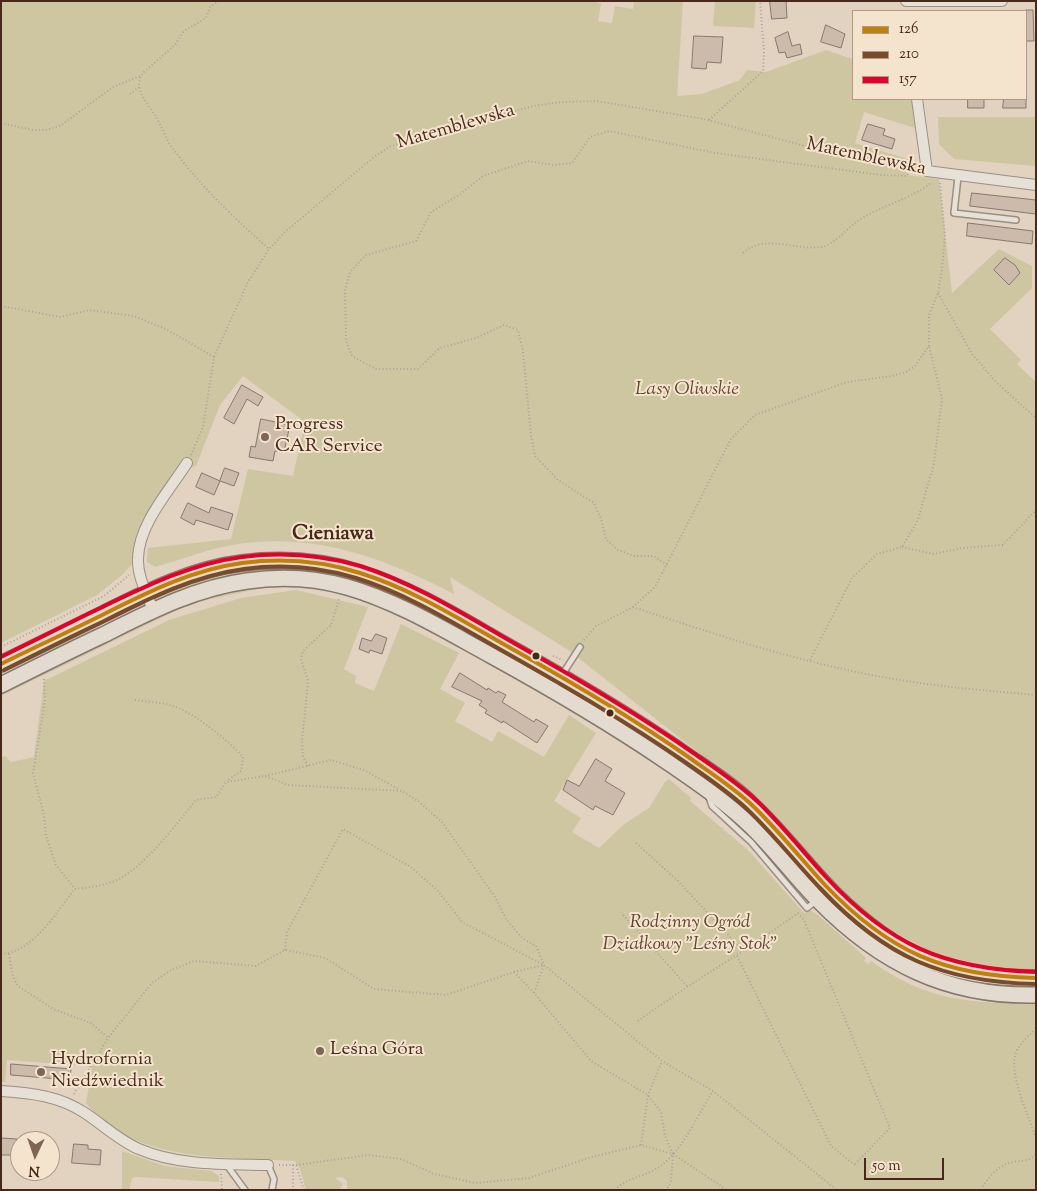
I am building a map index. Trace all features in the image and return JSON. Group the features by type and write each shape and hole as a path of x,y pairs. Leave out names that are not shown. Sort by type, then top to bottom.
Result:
{"main road":[{"path":"1,664 146,592 215,567 242,562 302,561 333,566 392,585 562,676 643,726 709,771 751,804 833,892 879,935 925,960 956,970 1001,978 1036,978"},
{"path":"1,685 154,610 211,588 244,581 295,578 322,582 374,596 406,610 553,690 626,734 709,792 753,828 812,904 882,955 920,974 967,989 1015,995 1036,995"}],"street":[{"path":"910,4 1002,1"},
{"path":"917,100 927,171"},
{"name":"Matemblewska","path":"927,171 958,177 1036,185"},
{"path":"154,610 139,571 138,559 141,540 151,518 187,463"},
{"path":"1,1091 44,1095 68,1103 132,1146 168,1158 226,1164 268,1164"}],"lane":[{"path":"958,177 954,213 1016,220"},
{"path":"553,690 580,646"},
{"path":"226,1164 246,1190"},
{"path":"268,1164 274,1179 272,1190"}],"path":[{"path":"1,123 33,130 47,130 60,126 113,87 140,76 175,45 184,31 206,18 210,8 219,1"},
{"path":"709,120 762,70 764,51 760,1"},
{"path":"140,76 139,87 144,100 155,115 169,142 202,184 240,224 269,249"},
{"path":"130,94 139,87"},
{"name":"Matemblewska","path":"187,463 203,427 214,357 248,282 269,249 286,230 374,157 404,140 533,106 578,101 612,102 709,120 861,161 927,171"},
{"path":"667,565 654,556 634,556 618,550 606,539 594,503 558,480 535,456 531,436 523,351 518,330 504,326 476,338 440,348 418,369 376,369 352,356 346,341 345,290 350,272 366,255 416,241 430,212 459,195 483,176 528,161 553,165 572,163 590,137 609,131 715,153 881,175 907,176 912,169"},
{"path":"743,253 750,246 773,244 821,247 874,211 920,190 939,174"},
{"path":"902,547 918,520 934,463 942,399 929,346 929,314 938,293 945,236 939,174"},
{"path":"938,293 972,354 997,383 1036,418"},
{"path":"1,306 60,317 89,310 134,316 166,329 214,357"},
{"path":"580,646 596,626 633,607 655,587 731,439 755,415 847,382 906,372 915,366 929,346"},
{"path":"810,660 852,578 877,554 902,547 934,554 962,548 1003,546 1036,510"},
{"path":"1,647 104,596 131,573 139,571"},
{"path":"308,766 303,757 302,742 308,681 302,659 303,651 331,625 340,594"},
{"path":"633,607 752,646 907,682 1036,695"},
{"path":"35,680 44,676 46,688 33,772 34,783 44,815 46,836 56,866 75,889"},
{"path":"1,954 9,954 22,947 42,930 75,889 98,886 126,875 167,835 196,800 216,797 226,782 241,771 243,757 229,740 194,716 171,705 135,700"},
{"path":"226,782 264,776 331,760 364,770 418,801 442,822 495,897 506,919 522,938 536,946 544,964 534,993"},
{"path":"264,776 288,785 402,791"},
{"path":"285,950 287,932 343,829 411,867 438,891 462,922 544,964 662,1061 713,1091 837,1190"},
{"path":"636,843 678,881 743,951"},
{"path":"638,1021 687,986 737,956 812,904"},
{"path":"737,956 832,1146 855,1165 890,1128 804,920 798,913"},
{"path":"623,915 687,986"},
{"path":"68,1103 108,1038 152,983 171,970 194,962 256,966 285,950 325,958 374,989 446,995 544,964"},
{"path":"9,954 13,977 18,986 54,1009 91,1023 108,1038"},
{"path":"514,972 591,1061 648,1095 661,1112 665,1136 673,1154 671,1181 667,1190"},
{"path":"1036,1029 1023,1041 1015,1058 1019,1090 1036,1138"},
{"path":"641,1144 648,1095 662,1061"},
{"path":"615,1190 622,1182 658,1168 673,1154 713,1091"},
{"path":"268,1164 294,1165 369,1155 401,1159 434,1174 475,1183 528,1178 592,1157 641,1144 673,1154 726,1189"},
{"path":"982,1190 984,1183 1005,1164 1029,1160 1036,1155"},
{"path":"293,1190 294,1165"},
{"path":"294,1165 304,1190"},
{"path":"718,1190 726,1189"}],"green space":[{"name":"Lasy Oliwskie","path":"1,1 594,1 601,4 598,21 612,23 615,6 633,9 634,1 683,1 677,96 702,94 740,80 747,70 766,72 826,50 852,59 852,100 913,100 915,128 864,112 855,143 908,159 907,175 939,179 952,293 999,249 1032,266 1032,288 990,329 1021,360 1017,364 1036,382 1036,972 1002,971 970,966 930,953 890,933 841,890 760,801 567,649 450,577 454,594 375,559 319,545 291,542 232,545 155,567 147,562 148,548 231,539 248,469 293,476 305,422 243,376 220,405 196,466 179,470 138,538 133,563 122,575 97,595 1,643"},
{"path":"715,1 756,1 754,28 713,26"},
{"path":"938,117 1035,117 1035,166 954,159 939,144"},
{"path":"280,567 316,571 351,579 384,590 448,620 541,672 539,674 336,578 161,595 172,588 218,574"},
{"path":"271,586 202,601 177,610 1,696 1,693 85,649 174,608 233,590"},
{"name":"Rodzinny Ogród Działkowy \"Leśny Stok\"","path":"296,590 368,607 344,669 356,676 355,683 374,691 401,624 459,653 440,689 465,703 455,721 492,742 498,731 544,757 569,715 596,733 554,801 581,818 572,832 599,848 623,825 649,808 665,782 669,779 691,798 690,801 749,851 804,913 810,910 818,915 866,958 864,961 868,964 871,961 911,984 949,997 969,1001 1036,1004 1036,1190 347,1190 347,1181 342,1177 335,1178 343,1184 339,1190 306,1190 300,1169 295,1161 211,1157 182,1153 154,1147 128,1137 105,1123 86,1103 92,1068 78,1063 75,1065 7,1060 5,1082 1,1082 1,758 5,756 11,762 34,757 44,681 169,620 241,598"},
{"path":"564,687 615,716 714,782 754,816 827,896 944,973 989,983 1036,985 1036,988 977,985 919,968 865,935 676,760"},
{"path":"122,1151 165,1166 211,1171 219,1176 219,1182 135,1177 132,1179 129,1190 122,1190"}],"building":[{"path":"770,1 786,1 787,18 772,19"},
{"path":"1027,10 1033,10 1034,41 1027,41"},
{"path":"826,25 845,34 841,48 821,42"},
{"path":"788,32 792,46 800,44 802,54 787,58 785,52 779,53 775,38"},
{"path":"694,36 723,37 721,63 707,62 706,69 692,68"},
{"path":"968,100 984,100 984,108 968,108"},
{"path":"1004,100 1026,100 1026,108 1003,108"},
{"path":"868,124 885,129 883,135 895,139 892,149 862,140"},
{"path":"972,193 1036,200 1036,214 970,206"},
{"path":"968,223 1033,231 1032,244 967,236"},
{"path":"1005,258 1015,265 1020,273 1009,285 994,270"},
{"path":"242,385 263,397 258,406 247,399 234,424 224,418"},
{"path":"261,419 290,425 284,452 275,451 273,461 249,457 251,446 255,447"},
{"path":"225,468 239,473 234,486 220,481"},
{"path":"202,473 220,481 214,495 196,487"},
{"path":"188,503 209,513 211,507 233,514 228,530 196,520 194,525 181,518"},
{"path":"376,634 387,638 382,654 370,650 369,653 359,649 362,638 371,641"},
{"path":"460,673 487,690 488,688 496,693 498,691 506,695 502,702 534,722 536,719 548,726 537,743 503,721 502,723 485,713 487,710 479,705 482,701 452,687"},
{"path":"596,759 612,769 605,781 625,793 613,815 595,806 593,810 563,790 567,780 579,786"},
{"name":"Hydrofornia Niedźwiednik","path":"11,1064 71,1069 70,1080 11,1075"},
{"path":"2,1138 10,1139 10,1155 1,1155"},
{"path":"74,1144 88,1145 88,1149 101,1150 100,1165 72,1163"}],"transit line":[{"name":"157","path":"1,657 146,586 183,571 222,560 286,555 331,559 360,566 402,582 461,613 607,697 692,752 758,802 849,900 872,920 896,936 920,949 946,959 1003,970 1036,972"},
{"name":"126","path":"1,664 168,584 223,566 286,561 316,563 360,573 420,597 458,618 602,701 687,756 753,806 825,885 849,908 872,928 896,943 920,956 973,972 1036,978"},
{"name":"210","path":"4,670 170,590 225,572 286,567 329,571 356,578 416,602 454,623 554,680 682,760 748,810 845,913 868,932 892,948 917,961 944,971 972,978 1036,984"}],"place":[{"name":"Progress CAR Service","path":"265,437"},
{"name":"Leśna Góra","path":"320,1051"},
{"name":"Hydrofornia Niedźwiednik","path":"41,1072"}],"district":[{"name":"Cieniawa","path":"333,536"}]}
